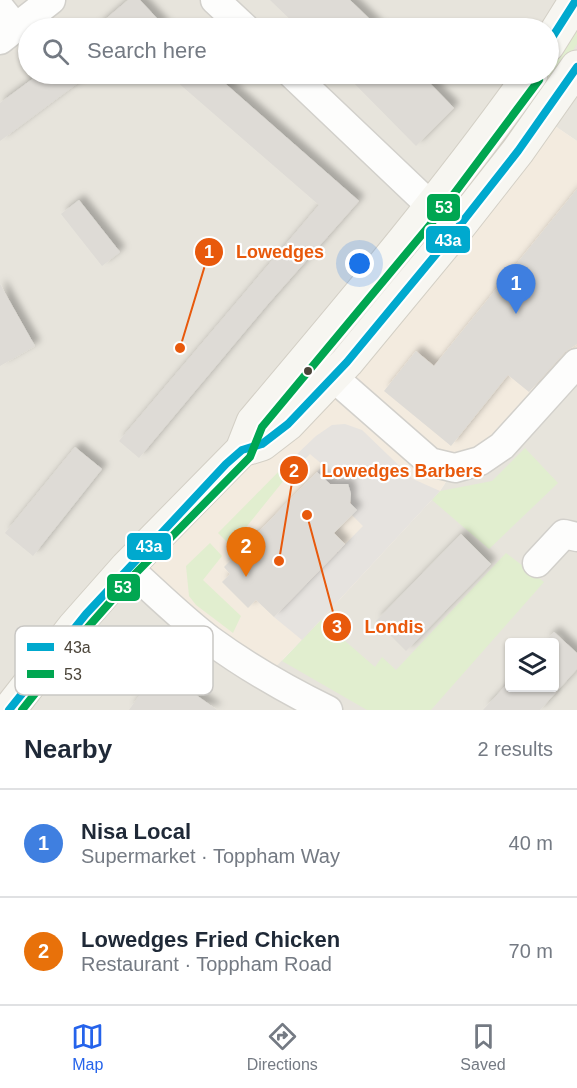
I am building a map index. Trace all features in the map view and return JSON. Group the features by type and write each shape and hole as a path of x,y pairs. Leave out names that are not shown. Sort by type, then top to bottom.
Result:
{"street":[{"path":"5,25 51,0"},
{"path":"215,0 234,18"},
{"path":"559,28 576,0"},
{"path":"242,450 262,444 288,424 333,377 456,230 518,151 577,67"},
{"path":"302,84 456,230"},
{"path":"75,626 127,567 242,450 253,422 431,208 524,84"},
{"path":"308,356 430,462 455,468 480,461 502,446 577,363"},
{"path":"537,562 564,534 577,537"},
{"path":"127,567 194,626"},
{"path":"213,642 288,690 328,710"},
{"path":"9,710 21,695"}],"shaded area":[{"path":"0,0 577,0 577,141 543,118 282,661 440,491 455,468 577,363 577,710 0,710"},
{"path":"542,117 577,141 577,363 455,468 440,491 266,677 213,635 213,626 202,626 127,567 262,444"},
{"path":"345,424 362,430 413,479 440,491 302,640 274,617 363,526 352,515 349,488 344,484 332,486 317,472 323,465 310,454 301,463 294,457 316,436 332,425"}],"green space":[{"path":"577,27 577,44 559,72 559,55"},
{"path":"525,448 558,483 489,549 432,500 440,491 492,481"},
{"path":"291,459 297,464 231,546 218,533"},
{"path":"210,543 222,556 203,580 241,616 233,633 196,605 189,596 186,566"},
{"path":"506,553 544,582 431,710 367,710 282,661 321,620 375,667 382,657 396,670"}],"building":[{"path":"128,0 140,0 157,18 107,18"},
{"path":"270,0 350,0 369,18 289,18"},
{"path":"26,84 77,84 0,141 0,103"},
{"path":"180,84 226,84 359,201 268,304 139,458 119,441 319,205"},
{"path":"355,84 431,84 454,108 416,146"},
{"path":"577,189 577,344 565,352 529,392 508,375 451,446 384,391 416,351 434,366"},
{"path":"79,200 120,252 102,266 61,214"},
{"path":"0,284 35,346 0,366"},
{"path":"75,447 102,469 33,556 5,533"},
{"path":"317,472 330,484 348,484 351,494 350,503 357,510 334,533 345,544 274,617 256,600 248,608 222,582 230,574 224,567"},
{"path":"461,534 491,564 406,651 376,621"},
{"path":"554,632 577,653 577,669 559,689 559,638 548,638"},
{"path":"505,686 505,692 556,692 540,710 483,710"},
{"path":"140,695 196,695 217,710 129,710"}],"transit line":[{"name":"43a","path":"559,27 576,0"},
{"name":"43a","path":"76,626 226,464 242,450 262,444 288,424 347,362 518,151 577,67"},
{"name":"53","path":"89,626 135,574 250,457 262,427 439,214 536,84"},
{"name":"43a","path":"9,710 21,695"},
{"name":"53","path":"22,710 34,695"}],"place":[{"name":"Nisa Local","path":"516,314"},
{"name":"Lowedges","path":"180,348"},
{"name":"Londis","path":"307,515"},
{"name":"Lowedges Barbers","path":"279,561"},
{"name":"Lowedges Fried Chicken","path":"246,577"}]}
